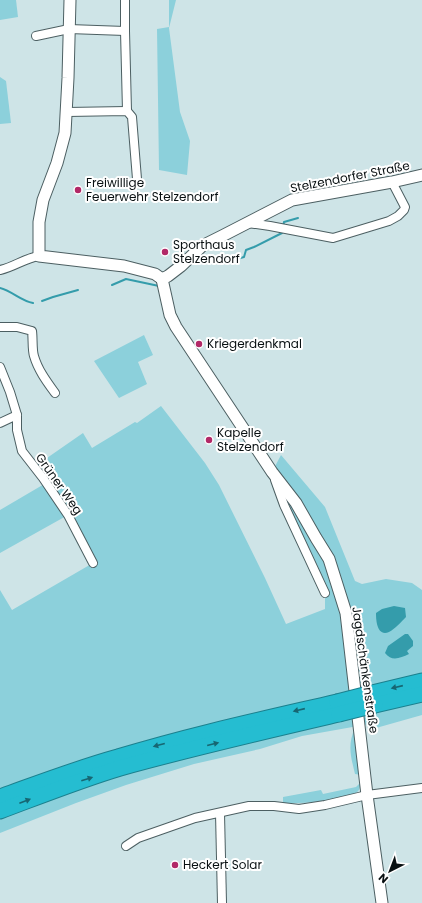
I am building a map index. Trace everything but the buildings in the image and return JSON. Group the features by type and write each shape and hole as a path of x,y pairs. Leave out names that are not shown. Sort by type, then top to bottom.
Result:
{"highway":[{"path":"0,811 50,792 119,769 374,699 422,682"},
{"path":"374,699 422,694"},
{"path":"0,797 49,778 118,757 239,724 338,708"}],"main road":[{"path":"70,0 67,112 65,133 57,163 43,200 39,222 39,256 124,266 155,274 162,279"},
{"name":"Stelzendorfer Straße","path":"162,279 177,269 202,246 292,200 422,176"},
{"name":"Jagdschänkenstraße","path":"162,279 170,315 176,327 272,472 296,503 329,558 346,613 367,795 382,903"}],"street":[{"path":"125,0 124,31 127,111 132,117 137,179"},
{"path":"36,36 69,29 124,31"},
{"path":"67,112 127,111"},
{"path":"248,223 333,238 398,216 405,207 392,182"},
{"path":"0,270 18,264 30,257 39,256"},
{"path":"0,327 17,327 32,331 33,356 41,372 55,393"},
{"name":"Grüner Weg","path":"0,367 17,415 17,430 22,451 43,478 68,515 93,563"},
{"path":"0,423 17,415"},
{"name":"Jagdschänkenstraße","path":"272,472 284,505 325,593"},
{"path":"126,846 138,838 195,818 249,806 274,806 299,809 325,805 367,795 422,788"},
{"path":"220,813 222,903"}],"shaded area":[{"path":"0,0 16,0 18,17 0,20"},
{"path":"169,0 176,0 169,28 180,112 190,141 187,175 159,170 157,29 169,27"},
{"path":"0,77 6,81 11,123 0,124"},
{"path":"144,335 153,355 138,362 147,384 119,398 94,361"},
{"path":"161,406 205,463 219,485 286,624 325,609 325,593 272,472 281,455 325,507 355,581 362,584 386,579 412,583 422,590 422,715 376,728 375,723 302,736 260,749 194,764 126,785 0,833 0,590 12,610 93,563 68,515 0,553 0,510 46,483 34,467 83,433 92,448 135,422 137,423"},
{"path":"394,606 405,608 406,617 391,631 385,633 382,632 378,627 376,613 382,609"},
{"path":"405,634 408,634 413,641 413,646 407,651 409,654 402,657 390,658 385,653 388,646"},
{"path":"355,728 361,775 355,774 351,756 350,746"},
{"path":"360,783 360,788 358,791 348,796 313,802 283,803 283,797 321,790 323,794 356,787"}],"waterway":[{"path":"283,227 284,222 298,218"},
{"path":"233,260 244,257 246,250 282,233 282,231"},
{"path":"112,285 126,279 159,286"},
{"path":"0,288 33,303"},
{"path":"42,301 78,290"}],"place":[{"name":"Freiwillige Feuerwehr Stelzendorf","path":"78,190"},
{"name":"Sporthaus Stelzendorf","path":"165,252"},
{"name":"Kriegerdenkmal","path":"199,344"},
{"name":"Kapelle Stelzendorf","path":"209,440"},
{"name":"Heckert Solar","path":"175,865"}]}
